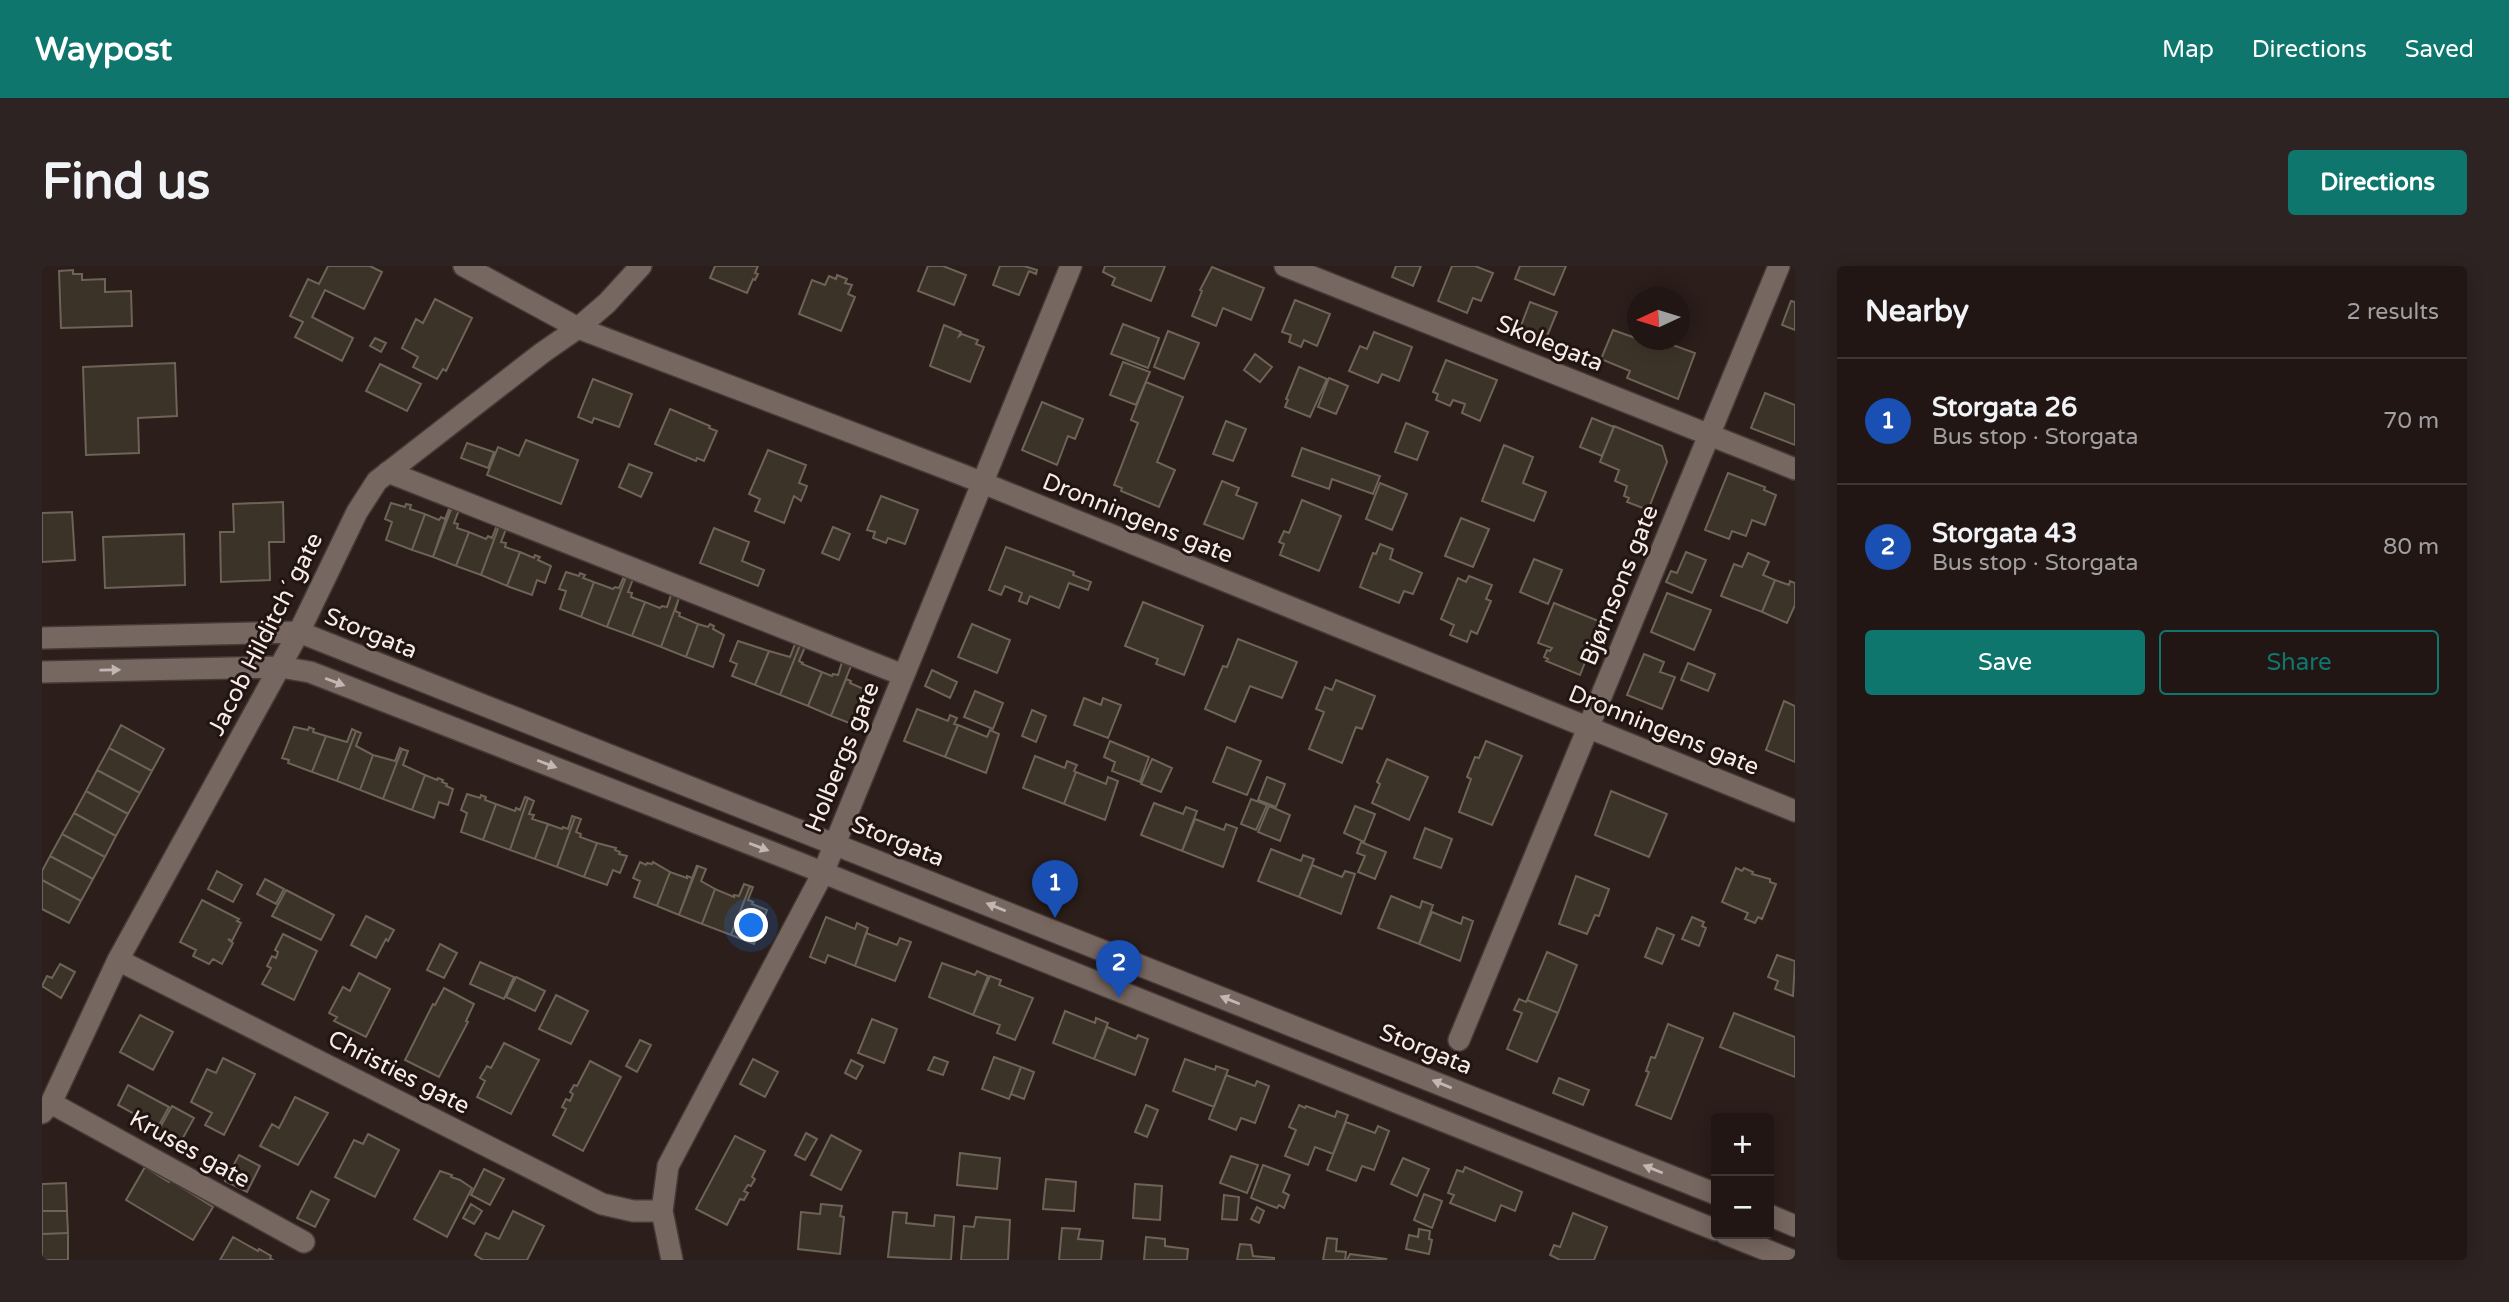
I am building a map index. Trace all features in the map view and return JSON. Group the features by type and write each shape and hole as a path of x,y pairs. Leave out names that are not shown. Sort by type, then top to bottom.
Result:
{"street":[{"name":"Dronningens gate","path":"464,266 578,328 982,483 1795,811"},
{"name":"Jacob Hilditch´ gate","path":"47,1108 118,960 299,632 357,512 377,481 578,328 607,303 641,266"},
{"name":"Holbergs gate","path":"671,1260 662,1212 668,1166 823,873 1071,266"},
{"name":"Skolegata","path":"1285,266 1795,470"},
{"name":"Bjørnsons gate","path":"1459,1040 1779,266"},
{"path":"388,472 903,675"},
{"name":"Storgata","path":"42,638 299,632 1711,1192"},
{"path":"42,672 280,667 310,672 1426,1112 1711,1228"},
{"name":"Christies gate","path":"118,960 602,1204 633,1211 662,1212"},
{"name":"Kruses gate","path":"47,1108 304,1242"},
{"path":"1774,1217 1795,1226"},
{"path":"1738,1239 1791,1260"}],"building":[{"path":"328,266 370,266 382,272 364,309 325,290 312,317 353,338 342,361 295,337 303,322 290,316 308,279 319,284"},
{"path":"715,266 758,266 755,273 758,274 747,293 710,278"},
{"path":"928,266 943,266 966,275 954,305 918,291"},
{"path":"1000,266 1024,266 1037,270 1036,274 1029,271 1019,295 993,285"},
{"path":"1105,266 1165,266 1151,301 1112,285 1115,278 1103,272"},
{"path":"1396,266 1421,266 1413,286 1392,277"},
{"path":"1452,266 1475,266 1493,273 1481,301 1473,298 1467,313 1438,301"},
{"path":"1520,266 1566,266 1554,295 1515,279"},
{"path":"1212,267 1264,288 1251,320 1223,308 1216,326 1192,316 1202,291 1200,290"},
{"path":"73,270 73,274 82,274 82,280 105,279 105,292 131,291 132,326 61,328 59,271"},
{"path":"837,275 847,279 845,283 852,285 848,294 855,297 841,331 799,314 812,280 825,285 829,276 836,279"},
{"path":"435,299 472,318 446,371 443,369 437,379 413,367 418,357 402,348 416,319 423,323"},
{"path":"1295,300 1330,314 1317,346 1304,340 1301,347 1289,342 1291,335 1282,332"},
{"path":"1791,301 1795,302 1795,330 1782,325"},
{"path":"1530,302 1557,312 1545,341 1519,331"},
{"path":"1123,324 1159,338 1148,368 1111,354"},
{"path":"944,325 961,332 959,336 962,334 978,340 976,344 984,347 970,382 930,366"},
{"path":"1613,330 1627,335 1627,350 1687,350 1695,353 1678,399 1627,378 1630,371 1601,359"},
{"path":"1168,331 1199,343 1184,379 1154,367"},
{"path":"1374,332 1412,347 1399,381 1382,374 1378,383 1349,371 1360,346 1367,349"},
{"path":"375,338 386,343 381,352 370,346"},
{"path":"1255,354 1272,367 1260,382 1244,370"},
{"path":"1446,360 1497,380 1480,421 1462,413 1465,404 1453,400 1450,406 1436,400 1438,394 1433,392"},
{"path":"1123,362 1150,372 1136,405 1110,395"},
{"path":"175,363 177,416 138,418 139,453 86,455 83,367"},
{"path":"380,364 421,384 407,411 366,391"},
{"path":"1299,367 1327,379 1310,417 1285,407"},
{"path":"1329,378 1348,386 1336,414 1318,407"},
{"path":"593,379 632,394 619,427 594,418 592,423 578,417"},
{"path":"1146,382 1183,397 1157,462 1175,470 1159,507 1121,491 1122,488 1114,485 1138,423 1131,420"},
{"path":"1765,393 1795,405 1795,445 1751,428"},
{"path":"1042,402 1083,419 1075,439 1068,436 1057,465 1022,450"},
{"path":"670,409 717,431 704,461 697,458 696,461 655,444"},
{"path":"1592,418 1614,427 1602,456 1580,447"},
{"path":"1226,421 1246,429 1233,461 1213,454"},
{"path":"1406,423 1428,432 1417,460 1395,452"},
{"path":"1614,426 1662,446 1667,462 1648,510 1627,502 1629,498 1624,496 1627,486 1615,481 1619,470 1600,462"},
{"path":"526,440 578,460 561,504 487,475 498,447 519,456"},
{"path":"467,443 494,452 488,468 461,458"},
{"path":"1504,445 1533,457 1523,483 1546,492 1534,521 1482,501"},
{"path":"1302,448 1380,476 1373,494 1332,479 1329,489 1292,476"},
{"path":"768,450 806,465 799,483 807,486 801,501 794,496 784,523 755,511 760,499 749,494"},
{"path":"629,464 652,473 641,497 619,487"},
{"path":"1728,473 1765,487 1764,490 1776,495 1765,525 1752,520 1746,536 1732,531 1729,539 1705,530"},
{"path":"1222,481 1239,488 1236,495 1257,503 1243,539 1204,524"},
{"path":"1380,483 1407,494 1392,530 1366,519"},
{"path":"881,496 918,510 905,544 888,538 886,543 873,538 875,532 867,530"},
{"path":"1302,500 1341,516 1319,571 1280,555 1284,544 1279,542 1284,531 1289,533"},
{"path":"283,502 284,542 269,542 270,580 221,582 220,532 234,532 233,504"},
{"path":"391,503 405,507 406,504 411,505 410,509 425,514 412,550 386,540 392,522 385,519"},
{"path":"450,506 433,557 412,550 425,514 439,520 441,517 445,519"},
{"path":"452,507 459,510 454,523 458,524 457,528 469,532 456,566 433,557"},
{"path":"72,512 75,560 42,562 42,513"},
{"path":"1461,518 1489,529 1473,567 1445,556"},
{"path":"497,525 499,526 481,575 456,566 469,532 486,539 488,536 492,538"},
{"path":"499,526 506,529 501,542 506,543 505,547 520,552 507,586 481,575"},
{"path":"833,527 850,534 839,560 822,553"},
{"path":"714,528 749,542 742,561 764,570 758,586 700,563"},
{"path":"184,534 185,585 105,588 103,537"},
{"path":"1380,544 1393,549 1390,559 1422,573 1413,594 1404,591 1399,603 1360,587 1373,553 1376,554"},
{"path":"1006,547 1074,572 1073,575 1091,582 1088,590 1069,583 1059,608 1030,596 1027,604 1019,601 1022,593 1005,586 1001,595 989,590"},
{"path":"520,552 534,558 535,555 540,557 538,560 551,566 545,583 537,580 532,595 507,586"},
{"path":"1686,552 1706,560 1692,593 1666,582 1671,571 1677,573"},
{"path":"1748,553 1769,562 1763,575 1775,580 1762,612 1721,596 1734,564 1742,567"},
{"path":"1534,559 1562,570 1548,604 1520,592"},
{"path":"566,572 579,576 580,573 585,575 583,578 594,582 581,617 560,609 566,591 559,589"},
{"path":"624,576 626,577 607,627 581,617 594,582 613,589 619,588"},
{"path":"1469,576 1492,585 1486,599 1491,601 1477,634 1471,631 1467,642 1450,635 1454,625 1441,619 1458,578 1466,582"},
{"path":"626,577 633,579 628,592 632,593 631,597 645,602 632,636 607,627"},
{"path":"1775,580 1789,585 1790,581 1795,583 1795,605 1787,623 1762,612"},
{"path":"1667,593 1711,610 1694,650 1651,632"},
{"path":"671,595 679,598 661,647 632,636 645,602 660,608 667,607"},
{"path":"679,598 675,611 680,613 679,616 698,624 686,657 661,647"},
{"path":"1143,602 1203,626 1184,675 1156,664 1158,659 1125,646"},
{"path":"1554,603 1601,622 1580,675 1546,661 1548,659 1544,657 1547,650 1552,648 1538,643"},
{"path":"698,624 708,627 710,624 724,635 713,667 686,657"},
{"path":"972,624 1010,640 997,673 958,657"},
{"path":"1238,639 1297,662 1282,698 1250,686 1235,722 1205,709"},
{"path":"738,641 769,651 755,685 732,676 737,664 730,661"},
{"path":"795,644 800,645 780,695 755,685 769,651 790,657"},
{"path":"800,645 805,647 799,661 822,672 808,706 780,695"},
{"path":"1644,654 1664,662 1660,672 1675,677 1662,709 1627,695"},
{"path":"842,662 851,666 831,716 808,706 822,672 838,675"},
{"path":"1688,663 1715,674 1708,691 1681,680"},
{"path":"932,670 957,682 950,698 925,686"},
{"path":"846,679 866,690 852,724 831,716"},
{"path":"1336,680 1375,696 1362,729 1356,727 1342,763 1309,749 1324,712 1316,709 1325,687 1332,690"},
{"path":"975,691 1003,703 993,729 964,717"},
{"path":"1084,698 1101,705 1103,698 1121,705 1108,738 1074,725"},
{"path":"1784,701 1795,706 1795,762 1766,750"},
{"path":"917,709 948,721 950,715 957,718 954,724 958,725 945,757 904,741"},
{"path":"1032,710 1046,716 1036,742 1022,736"},
{"path":"121,725 164,749 152,771 109,748"},
{"path":"958,725 987,737 990,730 999,734 986,773 945,757"},
{"path":"294,727 308,730 309,727 314,729 313,732 326,736 312,772 282,758"},
{"path":"352,729 356,731 337,781 312,772 326,736 347,742"},
{"path":"356,731 361,733 356,746 373,755 360,790 337,781"},
{"path":"1110,741 1149,757 1140,782 1112,771 1115,762 1104,757"},
{"path":"1486,741 1522,756 1492,825 1459,812 1471,779 1467,777 1475,757 1479,758"},
{"path":"1227,747 1261,761 1247,795 1213,782"},
{"path":"109,748 152,771 140,793 97,770"},
{"path":"400,748 402,749 383,799 360,790 373,755 395,761"},
{"path":"402,749 408,751 403,765 425,775 412,810 383,799"},
{"path":"1035,756 1065,768 1067,761 1077,765 1064,804 1023,788"},
{"path":"1152,759 1172,768 1161,792 1141,784"},
{"path":"1387,759 1428,777 1409,820 1372,803"},
{"path":"97,770 140,793 128,814 86,791"},
{"path":"1076,772 1106,784 1108,777 1118,781 1105,820 1064,804"},
{"path":"425,775 443,780 446,786 453,789 448,805 439,802 434,818 412,810"},
{"path":"1267,777 1285,784 1276,807 1258,800"},
{"path":"86,791 128,814 116,836 74,813"},
{"path":"1611,791 1667,814 1649,857 1595,835"},
{"path":"467,794 480,798 481,795 486,797 485,800 496,804 483,840 461,832 467,813 461,810"},
{"path":"525,797 528,798 510,850 483,840 496,804 515,811 516,808 520,810"},
{"path":"528,798 534,801 529,814 534,815 532,819 548,824 535,859 510,850"},
{"path":"1251,799 1267,805 1256,830 1241,824"},
{"path":"1154,803 1183,814 1186,807 1197,811 1182,851 1141,835"},
{"path":"1269,806 1290,815 1280,841 1258,832"},
{"path":"1355,806 1375,814 1364,842 1344,833"},
{"path":"74,813 116,836 105,857 62,834"},
{"path":"572,816 575,817 557,867 535,859 548,824 568,829"},
{"path":"575,817 581,819 576,832 581,834 580,837 597,843 584,877 557,867"},
{"path":"1195,819 1224,830 1226,824 1237,828 1223,867 1182,851"},
{"path":"1425,828 1452,839 1441,868 1414,858"},
{"path":"62,834 105,857 93,879 50,856"},
{"path":"1361,842 1386,852 1375,879 1358,872 1365,856 1357,853"},
{"path":"597,843 616,848 619,854 627,856 620,873 613,870 607,885 584,877"},
{"path":"1271,849 1301,861 1303,855 1314,859 1299,897 1258,881"},
{"path":"50,856 93,879 81,901 42,880 42,871"},
{"path":"640,862 646,865 653,862 670,872 657,906 634,897 640,881 633,878"},
{"path":"697,865 679,915 657,906 670,872 692,878"},
{"path":"1312,865 1342,877 1345,871 1355,874 1341,914 1299,897"},
{"path":"698,866 706,869 701,881 715,889 702,924 679,915"},
{"path":"1736,868 1742,871 1744,868 1776,884 1762,919 1758,917 1755,923 1745,919 1748,913 1722,902"},
{"path":"217,871 242,885 233,902 208,889"},
{"path":"1576,876 1609,889 1599,916 1595,915 1587,934 1559,924"},
{"path":"265,879 284,889 276,904 257,894"},
{"path":"42,880 81,901 69,923 42,909"},
{"path":"744,884 750,886 731,935 702,924 715,889 734,897 739,896"},
{"path":"750,886 753,887 748,900 767,910 754,944 731,935"},
{"path":"286,890 334,915 321,940 272,916"},
{"path":"1391,896 1420,908 1422,901 1433,905 1419,944 1378,928"},
{"path":"202,900 239,919 237,921 241,923 232,941 228,939 233,943 222,964 213,959 209,964 193,956 196,950 180,942"},
{"path":"1432,912 1461,924 1463,917 1473,921 1460,961 1419,944"},
{"path":"366,916 394,930 376,958 351,945"},
{"path":"826,917 855,929 857,923 868,928 855,966 828,955 825,963 810,957"},
{"path":"1692,917 1704,922 1702,926 1706,928 1699,946 1682,939"},
{"path":"1657,928 1674,935 1662,964 1645,957"},
{"path":"866,933 897,945 900,938 911,942 895,981 855,966"},
{"path":"283,934 317,951 294,1000 262,984 271,968 267,966 272,956 276,958 278,952 275,950"},
{"path":"440,944 457,953 444,978 427,970"},
{"path":"1547,952 1577,965 1558,1013 1527,1000"},
{"path":"1777,955 1795,961 1793,996 1775,989 1778,981 1768,977"},
{"path":"480,962 514,977 504,999 470,984"},
{"path":"942,963 975,975 977,971 988,976 973,1015 929,997"},
{"path":"60,964 75,972 61,998 42,986 47,976 52,978"},
{"path":"359,973 390,989 366,1037 334,1021 337,1017 329,1013 343,987 350,991"},
{"path":"990,976 1001,980 999,985 1033,998 1015,1040 997,1033 1000,1025 973,1015"},
{"path":"516,977 545,991 535,1011 506,997"},
{"path":"444,988 474,1004 466,1021 468,1022 439,1077 405,1060"},
{"path":"556,995 588,1011 571,1044 539,1029"},
{"path":"1519,999 1558,1013 1537,1062 1507,1049 1522,1013 1514,1010"},
{"path":"1065,1011 1095,1023 1096,1018 1108,1023 1094,1059 1053,1043"},
{"path":"1734,1013 1795,1037 1795,1077 1720,1047"},
{"path":"140,1015 173,1032 153,1070 120,1052"},
{"path":"872,1019 897,1029 884,1063 858,1053"},
{"path":"1668,1024 1703,1038 1671,1119 1636,1105 1649,1072 1646,1071 1651,1057 1655,1058"},
{"path":"1107,1027 1136,1039 1138,1035 1148,1039 1135,1075 1094,1059"},
{"path":"640,1040 651,1045 637,1072 626,1066"},
{"path":"504,1043 539,1060 511,1114 477,1097 485,1081 480,1078 487,1066 491,1068"},
{"path":"934,1057 948,1062 943,1075 928,1070"},
{"path":"994,1057 1021,1067 1009,1099 982,1089"},
{"path":"223,1058 255,1074 224,1135 205,1125 212,1113 191,1102 207,1069 216,1073"},
{"path":"753,1059 778,1072 765,1097 740,1084"},
{"path":"1185,1059 1215,1070 1216,1066 1228,1070 1214,1107 1173,1091"},
{"path":"851,1060 863,1066 856,1079 845,1073"},
{"path":"590,1061 621,1077 583,1151 553,1135 566,1109 562,1107 566,1099 570,1101 573,1094 570,1092 574,1085 577,1086"},
{"path":"1021,1067 1034,1072 1024,1099 1011,1094"},
{"path":"1226,1075 1255,1086 1257,1081 1269,1086 1255,1123 1241,1118 1236,1130 1209,1119"},
{"path":"1559,1078 1589,1090 1583,1105 1553,1093"},
{"path":"128,1085 169,1107 158,1127 118,1105"},
{"path":"295,1097 328,1113 298,1165 260,1146 272,1124 279,1128"},
{"path":"1146,1105 1158,1110 1147,1137 1135,1132"},
{"path":"1299,1105 1335,1117 1337,1111 1348,1115 1333,1154 1315,1147 1308,1165 1285,1156 1296,1130 1289,1127"},
{"path":"172,1106 194,1118 179,1145 157,1133"},
{"path":"1346,1122 1375,1133 1378,1126 1389,1131 1374,1170 1362,1166 1356,1181 1327,1170"},
{"path":"806,1133 817,1139 805,1160 795,1155"},
{"path":"368,1134 399,1150 375,1197 335,1177 354,1140 363,1144"},
{"path":"831,1135 861,1151 841,1190 811,1175"},
{"path":"735,1136 765,1151 752,1177 755,1179 744,1191 748,1193 744,1200 740,1199 727,1225 696,1209"},
{"path":"960,1153 1000,1158 997,1189 957,1185"},
{"path":"239,1155 260,1166 247,1192 225,1181"},
{"path":"1231,1156 1258,1165 1247,1193 1220,1183"},
{"path":"1403,1158 1429,1169 1417,1196 1391,1184"},
{"path":"1263,1165 1290,1175 1283,1192 1289,1195 1284,1208 1251,1198"},
{"path":"145,1167 213,1207 193,1240 126,1200"},
{"path":"1465,1167 1522,1192 1515,1211 1501,1205 1495,1221 1450,1203 1454,1195 1448,1193 1457,1170 1463,1172"},
{"path":"484,1169 504,1179 490,1205 471,1195"},
{"path":"440,1171 472,1188 447,1237 414,1219"},
{"path":"1046,1179 1076,1182 1074,1211 1043,1209"},
{"path":"66,1183 67,1211 42,1211 42,1184"},
{"path":"1135,1184 1162,1186 1160,1220 1133,1218"},
{"path":"311,1191 329,1200 315,1227 297,1218"},
{"path":"1424,1194 1442,1201 1432,1228 1414,1220"},
{"path":"1224,1195 1239,1197 1237,1220 1222,1219"},
{"path":"471,1204 482,1211 474,1224 463,1218"},
{"path":"821,1204 842,1206 840,1216 844,1217 840,1254 798,1249 801,1212 820,1214"},
{"path":"1257,1207 1264,1211 1259,1223 1251,1219"},
{"path":"42,1211 67,1211 68,1233 42,1234"},
{"path":"513,1211 544,1226 527,1260 483,1260 475,1255 486,1233 499,1239"},
{"path":"893,1212 907,1213 906,1223 934,1226 935,1215 954,1217 951,1260 888,1257"},
{"path":"1573,1213 1607,1227 1594,1260 1560,1260 1550,1255 1554,1245 1560,1247"},
{"path":"976,1217 1010,1220 1008,1260 961,1260 964,1226 974,1227"},
{"path":"1062,1228 1080,1229 1078,1239 1103,1241 1101,1260 1059,1260"},
{"path":"1419,1229 1430,1231 1429,1239 1432,1240 1429,1254 1406,1249 1409,1235 1418,1237"},
{"path":"68,1233 68,1260 42,1260 42,1234"},
{"path":"233,1237 258,1251 259,1249 273,1260 220,1260"},
{"path":"1146,1237 1165,1239 1165,1246 1188,1249 1187,1260 1144,1260"},
{"path":"1327,1238 1337,1239 1336,1251 1346,1252 1345,1260 1323,1260"},
{"path":"1240,1244 1251,1245 1253,1256 1274,1260 1237,1260"},
{"path":"1350,1254 1386,1259 1347,1260"}],"place":[{"name":"Storgata 26","path":"1055,918"},
{"name":"Storgata 43","path":"1119,998"}]}
